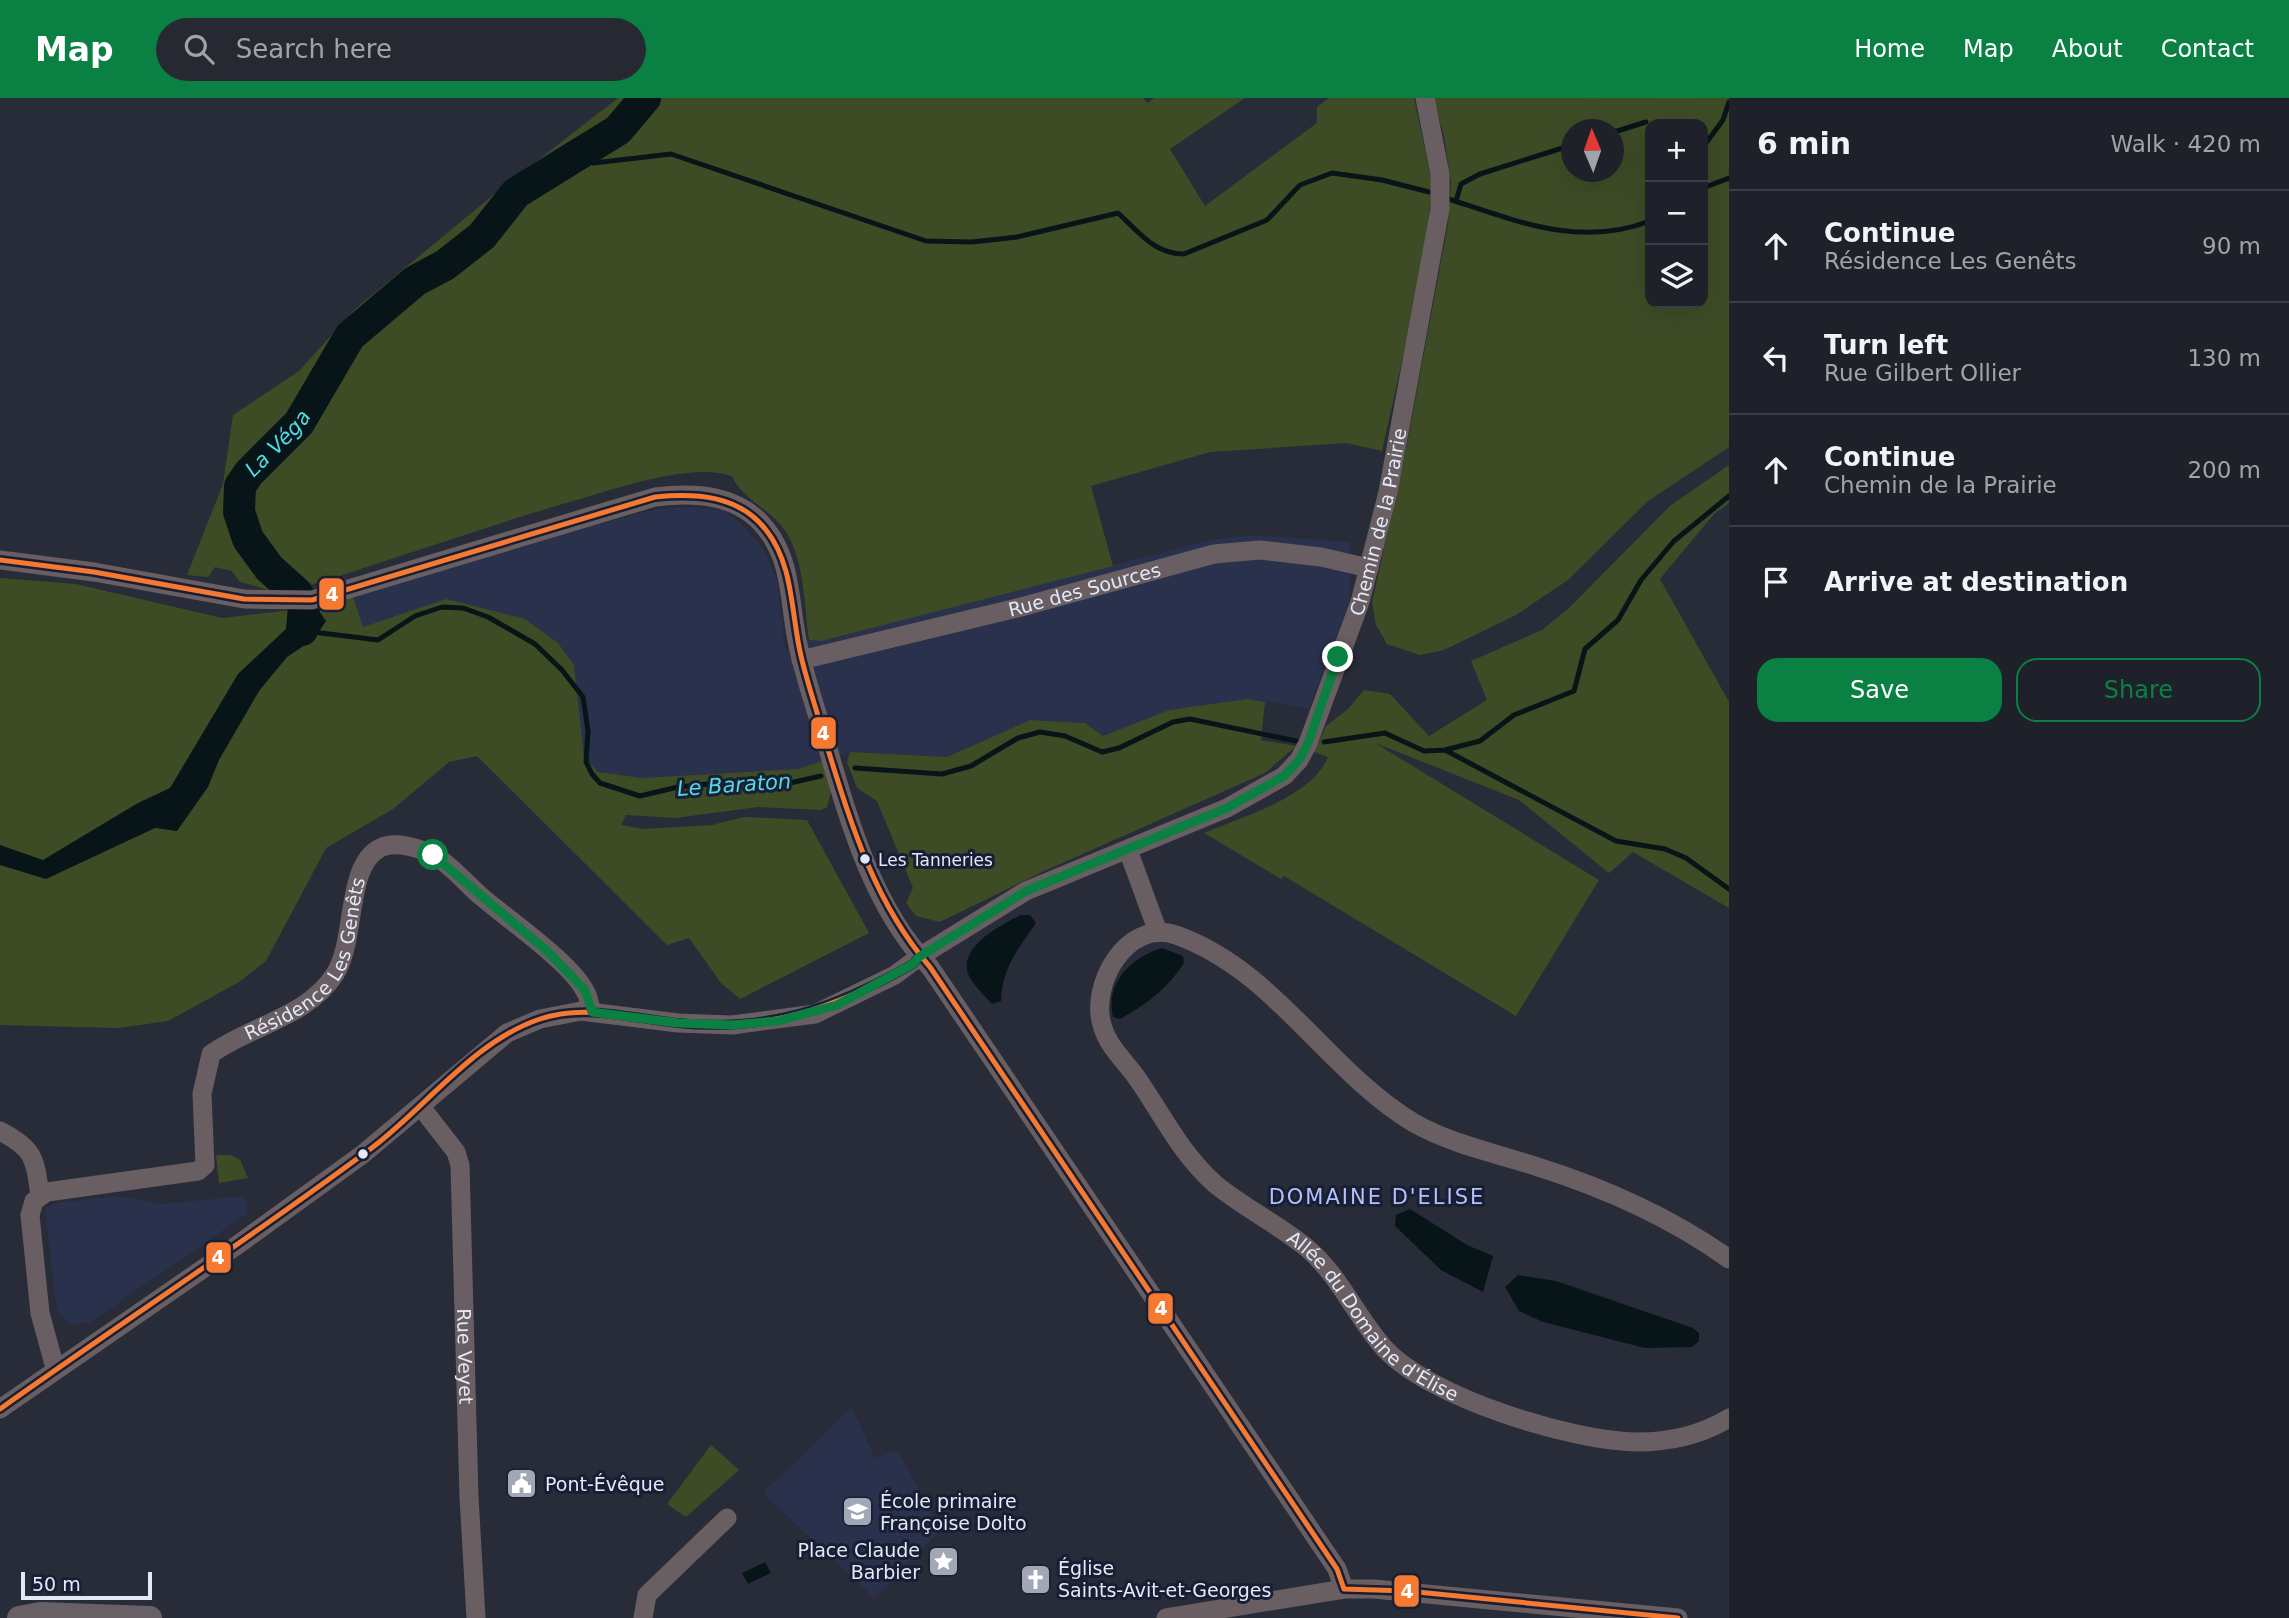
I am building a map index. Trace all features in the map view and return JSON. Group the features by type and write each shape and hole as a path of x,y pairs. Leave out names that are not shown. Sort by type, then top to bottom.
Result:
{"main road":[{"path":"19,1618 40,1614 150,1618"}],"street":[{"name":"Chemin de la Prairie","path":"0,1409 55,1368 236,1246 421,1107 465,1066 507,1033 560,1013 592,1012 701,1025 778,1021 837,1005 913,964 919,957 1026,891 1250,797 1292,769 1308,743 1360,602 1391,479 1437,237 1440,174 1425,98"},
{"path":"0,560 94,572 244,598 312,600 654,497 677,494 717,497 741,506 765,527 779,548 801,660 848,816 864,859 919,957 1166,1313 1337,1569 1344,1589"},
{"name":"Rue des Sources","path":"801,660 1017,608 1214,554 1272,552 1321,556 1369,568"},
{"name":"Résidence Les Genêts","path":"40,1196 47,1192 198,1171 205,1165 202,1094 211,1054 293,1011 321,991 335,974 351,934 358,873 369,856 381,848 401,845 420,849 446,864 547,951 585,990 592,1012"},
{"path":"1128,849 1158,932 1172,934 1197,944 1262,987 1358,1083 1419,1126 1486,1152 1598,1186 1672,1221 1729,1259"},
{"name":"Allée du Domaine d'Élise","path":"1158,932 1137,940 1121,953 1102,980 1098,1010 1106,1036 1200,1169 1238,1201 1310,1251 1342,1285 1372,1333 1398,1361 1435,1386 1490,1409 1608,1439 1632,1442 1672,1440 1716,1426 1729,1418"},
{"name":"Rue Veyet","path":"421,1107 450,1143 460,1165 469,1485 476,1618"},
{"path":"0,1131 20,1143 35,1158 40,1196 31,1207 30,1215 40,1313 55,1368"},
{"path":"643,1618 647,1595 727,1518"},
{"path":"1166,1618 1344,1589 1406,1591 1678,1618"}],"shaded area":[{"path":"691,507 724,511 744,526 764,550 777,581 785,650 809,640 821,641 1210,540 1254,535 1350,542 1350,600 1309,708 1248,699 1169,710 1103,736 1085,723 1030,720 947,757 850,752 798,769 642,778 598,772 584,757 574,665 446,599 363,627 352,594 488,552 657,509"},
{"path":"289,607 317,608 326,621 314,639 287,657 259,691 219,760 208,787 177,831 155,828 46,879 0,865 0,845 43,860 138,803 170,788 238,674 287,628 290,623"},
{"path":"1021,915 1030,915 1036,923 1017,950 1008,969 1001,1001 992,1004 970,978 968,957 982,939"},
{"path":"1162,948 1183,956 1184,963 1178,972 1164,988 1139,1008 1120,1019 1113,1017 1113,993 1123,973 1141,958"},
{"path":"116,1196 161,1204 245,1196 248,1213 89,1323 69,1324 57,1311 45,1208 57,1203"},
{"path":"1410,1209 1467,1245 1493,1256 1483,1292 1441,1270 1395,1226 1396,1215"},
{"path":"1518,1275 1556,1281 1693,1328 1699,1333 1699,1341 1692,1347 1645,1348 1543,1322 1519,1311 1505,1287"},
{"name":"École primaire Françoise Dolto","path":"852,1407 875,1458 898,1450 940,1531 874,1598 763,1493"},
{"path":"765,1562 771,1573 748,1584 742,1573"}],"green space":[{"path":"618,98 1143,98 1148,103 1154,98 1245,98 1170,149 1205,206 1317,123 1317,107 1329,98 1414,98 1432,183 1421,275 1382,451 1346,443 1210,452 1091,486 1113,566 821,641 809,640 802,580 789,537 775,519 741,490 732,476 715,472 672,475 626,485 295,590 272,591 240,582 232,571 215,567 208,577 187,575 223,484 233,415 299,371 355,309 492,196"},
{"path":"1433,98 1729,98 1729,447 1648,501 1568,580 1516,615 1444,650 1420,655 1387,644 1376,625 1372,602 1404,460 1448,224 1451,182 1444,136"},
{"path":"1729,465 1729,503 1714,514 1660,579 1729,702 1729,908 1633,852 1609,873 1519,800 1375,743 1599,880 1516,1016 1284,876 1281,879 1204,833 1274,804 1307,783 1320,771 1328,757 1314,752 1326,726 1348,709 1364,690 1390,694 1429,736 1487,700 1471,661 1542,630 1569,608 1670,506"},
{"path":"0,578 76,584 222,618 292,610 352,594 363,627 446,599 525,619 558,643 574,665 584,757 598,772 642,778 798,769 822,761 832,788 827,807 821,810 758,807 675,818 626,815 621,825 644,829 712,825 744,817 807,820 869,933 740,999 721,983 689,938 667,945 477,756 449,762 393,809 326,848 266,961 239,982 168,1021 119,1028 0,1025"},
{"path":"1248,699 1265,702 1261,740 1296,746 1265,773 1042,872 940,922 916,916 906,903 913,888 877,801 857,788 847,762 850,752 947,757 1030,720 1085,723 1103,736 1169,710"},
{"path":"216,1155 231,1155 240,1160 248,1178 219,1183"},
{"path":"711,1445 739,1470 686,1517 667,1504"}],"waterway":[{"name":"La Véga","path":"302,630 304,607 297,593 269,568 248,539 239,512 240,486 249,473 299,423 350,336 415,281 445,265 482,236 516,193 618,130 645,98"},
{"path":"1708,140 1723,120 1729,102"},
{"path":"1624,129 1645,122"},
{"path":"1456,201 1461,184 1480,174 1561,148"},
{"path":"571,158 594,163 671,154 926,241 972,242 1017,237 1118,213 1155,246 1184,254 1267,220 1300,185 1332,173 1382,180 1429,192"},
{"path":"1708,186 1729,178"},
{"path":"1449,199 1524,223 1573,232 1624,229 1645,223"},
{"name":"Le Baraton","path":"1324,742 1385,733 1424,751 1445,750 1480,741 1514,715 1574,691 1585,649 1618,620 1641,580 1674,541 1729,496"},
{"name":"Le Baraton","path":"313,632 378,640 415,616 442,607 463,608 488,617 535,644 562,670 583,697 588,731 586,762 592,774 600,783 640,796 678,787 758,779 790,783 821,776"},
{"name":"Le Baraton","path":"855,768 942,774 971,766 1018,738 1040,732 1065,736 1102,752 1119,748 1173,722 1190,719 1296,741"},
{"path":"1445,750 1616,841 1665,849 1686,858 1729,889"}],"transit line":[{"name":"4","path":"0,560 94,572 244,599 312,600 655,497 701,496 716,499 730,503 755,518 766,530 782,559 804,667 835,773 855,832 879,889 910,942 930,967 1337,1569 1344,1589"},
{"name":"4","path":"0,1409 373,1147 472,1058 516,1029 557,1015 591,1012 710,1025 771,1020 828,1005 884,980 913,964 919,957"},
{"name":"4","path":"1344,1589 1407,1591 1678,1618"}],"place":[{"name":"Les Tanneries","path":"865,859"},
{"name":"Pont-Évêque","path":"522,1484"},
{"name":"École primaire Françoise Dolto","path":"857,1512"},
{"name":"Place Claude Barbier","path":"943,1561"},
{"name":"Église Saints-Avit-et-Georges","path":"1035,1579"}],"district":[{"name":"DOMAINE D'ELISE","path":"1377,1197"}],"route":[{"path":"433,855 547,951 585,990 592,1012 678,1023 732,1025 815,1014 895,975 919,957 1026,891 1227,808 1284,776 1299,760 1308,743 1338,657"}]}
